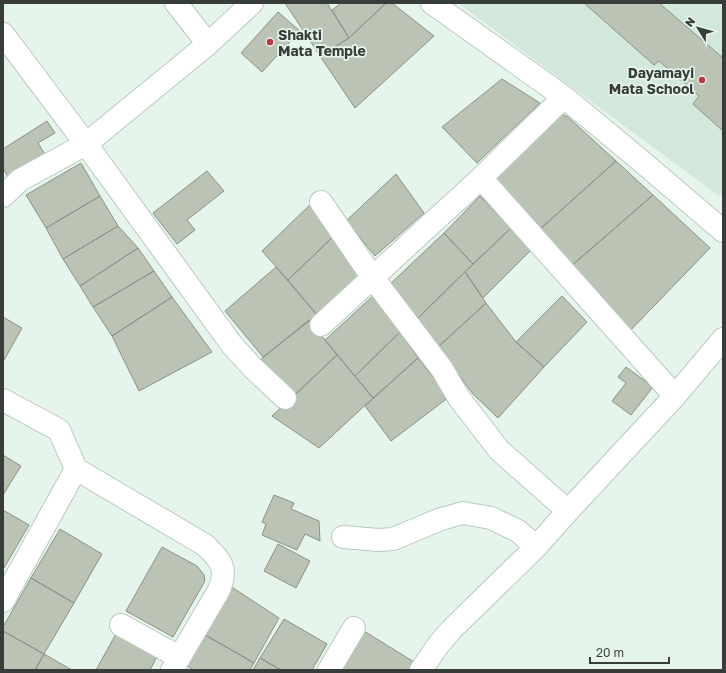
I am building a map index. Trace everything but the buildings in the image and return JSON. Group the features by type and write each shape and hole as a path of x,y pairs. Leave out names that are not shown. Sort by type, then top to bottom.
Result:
{"street":[{"path":"176,3 208,44"},
{"path":"3,196 20,180 86,144 208,44 252,3"},
{"path":"432,3 564,97 723,231"},
{"path":"3,34 86,144 232,345 253,368 285,398"},
{"path":"321,325 481,178 564,97"},
{"path":"481,178 675,396"},
{"path":"321,202 373,278 442,369 459,398 499,450 568,511"},
{"path":"420,670 451,630 536,547 675,396 723,339"},
{"path":"3,400 59,430 76,469 205,545 220,560 223,568 223,579 219,590 176,664 122,625"},
{"path":"6,590 76,469"},
{"path":"343,537 379,540 393,539 441,519 463,513 491,518 518,531 536,547"},
{"path":"329,670 354,628"}],"shaded area":[{"name":"Dayamayi Mata School","path":"458,3 723,3 723,191 719,196"}],"place":[{"name":"Shakti Mata Temple","path":"270,42"},
{"name":"Dayamayi Mata School","path":"702,80"}]}
